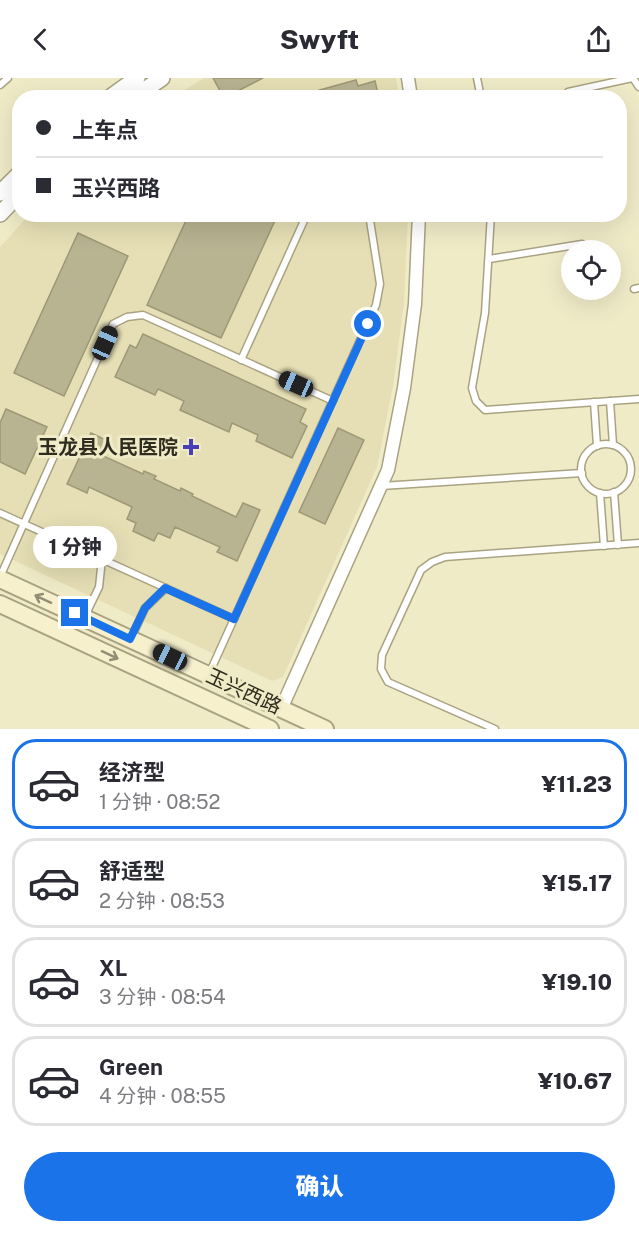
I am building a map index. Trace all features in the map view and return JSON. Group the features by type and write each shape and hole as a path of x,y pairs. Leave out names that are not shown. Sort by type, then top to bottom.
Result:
{"main road":[{"name":"玉兴西路","path":"0,578 325,729"},
{"name":"玉兴西路","path":"0,604 270,729"}],"street":[{"path":"121,90 137,78"},
{"path":"145,90 162,78"},
{"path":"0,193 12,181"},
{"path":"0,214 12,201"},
{"path":"281,709 388,470 404,388 415,304 419,222"}],"lane":[{"path":"0,85 8,78"},
{"path":"577,90 632,78 639,87"},
{"path":"241,360 303,222"},
{"path":"208,675 378,299 379,276 370,222"},
{"path":"491,222 485,313 472,382 476,400 485,410 639,399"},
{"path":"489,259 561,247"},
{"path":"0,578 113,324 127,317 143,315 333,401"},
{"path":"610,401 613,445"},
{"path":"594,402 597,446"},
{"path":"613,445 629,458 631,471 626,484 614,492 600,493 588,486 582,473 584,458 597,446 613,445"},
{"path":"631,471 639,471"},
{"path":"381,486 582,473"},
{"path":"614,492 618,545"},
{"path":"600,493 604,546"},
{"path":"0,513 234,619"},
{"path":"495,729 388,682 384,676 382,655 416,576 425,566 445,557 639,543"},
{"path":"84,617 99,587 102,560"},
{"path":"130,639 145,608 165,588"}],"shaded area":[{"path":"204,78 396,78 398,90 185,90"},
{"name":"玉龙县人民医院","path":"23,222 408,222 404,303 393,386 377,467 283,677 272,681 0,554 0,247"}],"building":[{"path":"213,78 263,78 240,90 220,90"},
{"path":"356,80 358,86 375,81 377,90 320,90"},
{"path":"185,222 274,222 221,338 147,305"},
{"path":"78,233 128,256 64,396 14,373"},
{"path":"143,334 306,409 300,422 307,426 292,458 256,441 258,435 232,423 229,432 180,410 184,401 158,389 155,395 115,377 130,345 136,348"},
{"path":"6,409 47,427 25,474 0,462 0,423"},
{"path":"338,428 364,440 325,524 299,512"},
{"path":"91,433 108,441 101,455 143,474 144,471 156,476 154,479 180,491 181,488 193,494 192,496 236,517 243,503 260,510 237,561 217,552 220,547 175,527 170,538 158,533 154,541 133,531 136,523 127,519 132,507 89,487 87,493 67,484"}],"place":[{"name":"玉龙县人民医院","path":"191,447"}],"route":[{"path":"75,613 130,639 145,608 165,588 234,619 368,324"}]}
